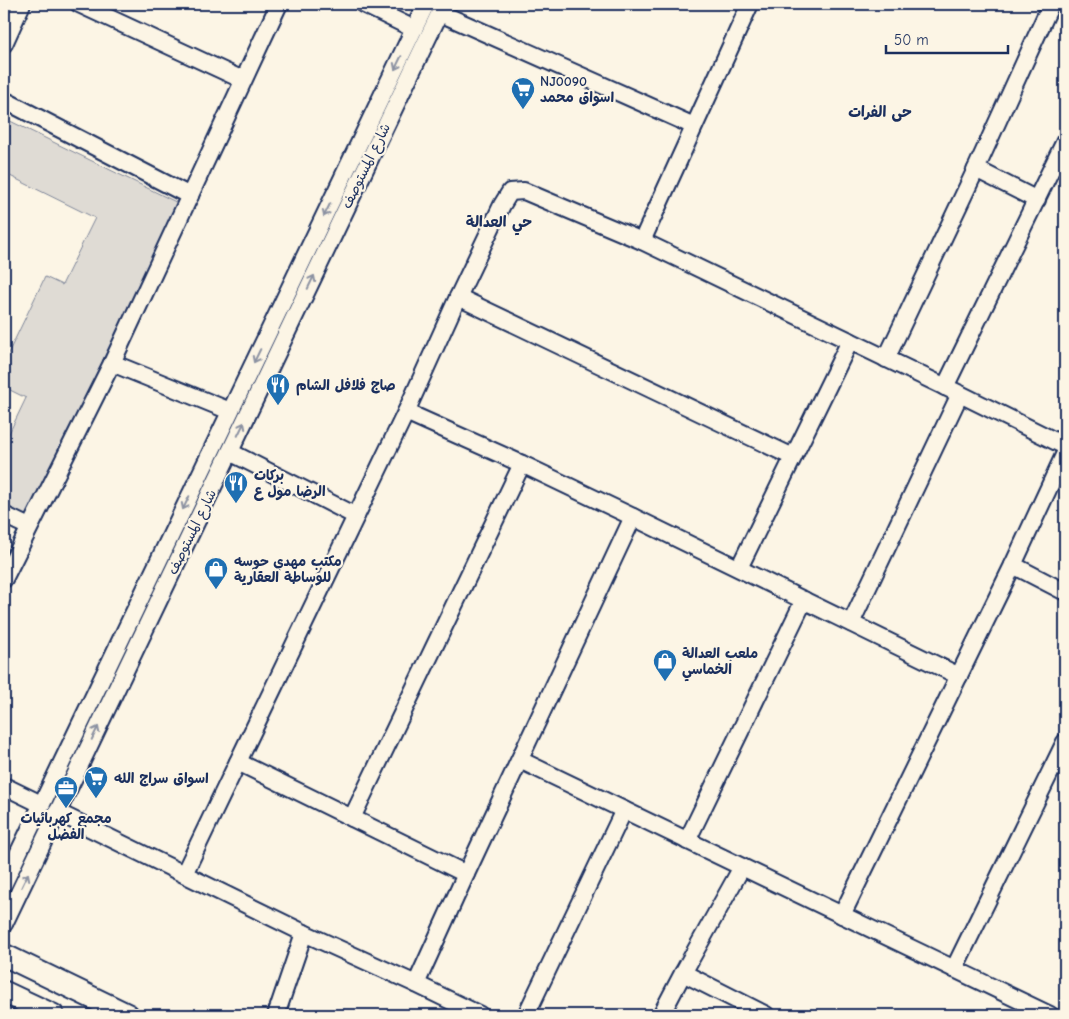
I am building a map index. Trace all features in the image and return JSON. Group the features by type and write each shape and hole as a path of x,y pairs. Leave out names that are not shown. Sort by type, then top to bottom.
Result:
{"main road":[{"path":"4,955 128,1015"},
{"path":"4,992 53,1015"}],"street":[{"path":"4,44 22,4"},
{"path":"80,4 244,80"},
{"path":"4,579 112,363 279,4"},
{"path":"363,4 414,29"},
{"path":"642,241 750,4"},
{"path":"886,359 976,169 1051,4"},
{"path":"437,7 694,126"},
{"name":"شارع المستوصف","path":"4,924 230,452 381,117 414,29 437,7"},
{"name":"شارع المستوصف","path":"4,883 230,411 437,7"},
{"path":"4,100 190,196"},
{"path":"945,387 1065,141"},
{"path":"976,169 1037,200"},
{"path":"184,874 406,412 458,297 510,192 524,191 642,241 1065,446"},
{"path":"458,297 793,457"},
{"path":"739,568 850,341"},
{"path":"112,363 230,411"},
{"path":"851,623 960,394"},
{"path":"406,412 522,464 959,676"},
{"path":"230,452 356,516"},
{"path":"842,915 1013,564 1065,452"},
{"path":"352,818 522,464"},
{"path":"4,515 29,528"},
{"path":"416,984 633,517"},
{"path":"166,546 181,554"},
{"path":"1013,564 1065,592"},
{"path":"687,841 804,600"},
{"path":"954,969 1065,742"},
{"path":"520,760 1050,1015"},
{"path":"238,762 466,874"},
{"path":"4,786 41,804"},
{"path":"526,1015 624,810"},
{"path":"57,812 304,933 480,1015"},
{"path":"661,1015 742,867"},
{"path":"276,1015 304,933"},
{"path":"683,973 766,1015"}],"shaded area":[{"path":"4,118 180,204 26,517 4,506 4,444 26,398 4,387 4,362 45,277 62,285 95,218 4,173"}],"place":[{"name":"NJ0090 اسواق محمد","path":"523,110"},
{"name":"صاج فلافل الشام","path":"278,406"},
{"name":"برکات الرضا مول ع","path":"236,504"},
{"name":"مكتب مهدي حوسه للوساطة العقارية","path":"216,590"},
{"name":"ملعب العدالة الخماسي","path":"665,682"},
{"name":"اسواق سراج الله","path":"96,799"},
{"name":"مجمع كهربائيات الفضل","path":"66,809"}],"district":[{"name":"حی الفرات","path":"880,112"},
{"name":"حي العدالة","path":"499,222"}]}
